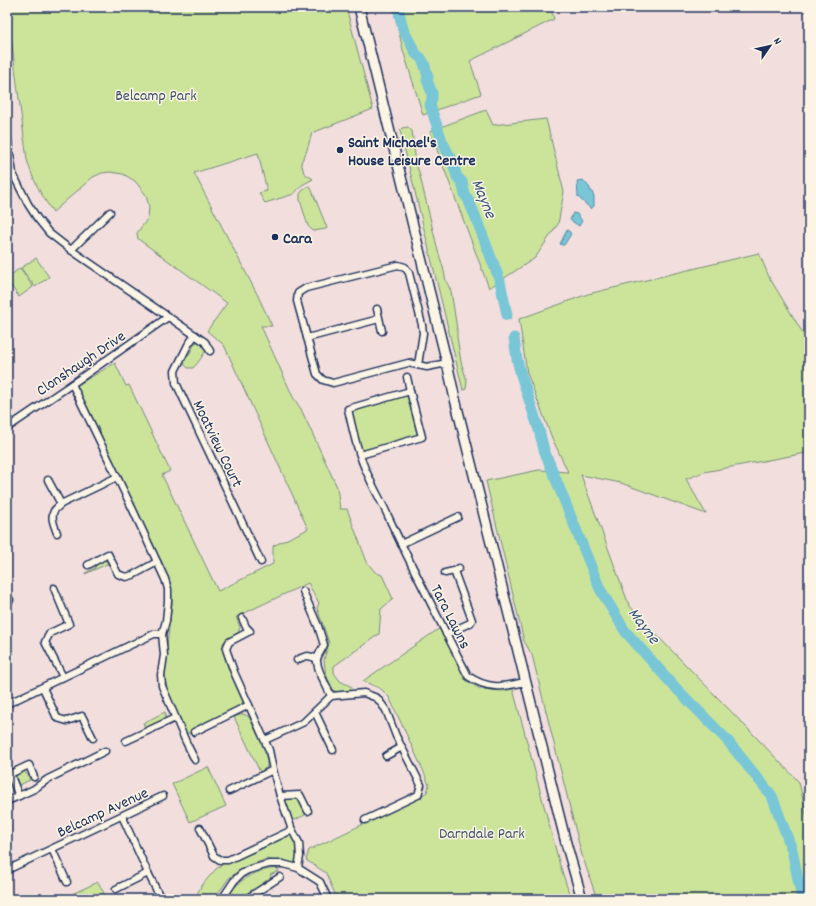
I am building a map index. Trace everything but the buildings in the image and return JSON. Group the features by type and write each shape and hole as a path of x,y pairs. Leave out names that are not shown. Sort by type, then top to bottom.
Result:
{"main road":[{"path":"359,7 525,682 566,843 582,899"}],"street":[{"path":"7,134 13,174 28,204 49,233 71,250 201,339 205,342 210,351"},
{"path":"71,250 110,212"},
{"path":"418,365 423,333 422,325 409,273 405,267 398,265 306,288 298,293 297,301 317,374 323,380 333,382 408,363 427,367 447,362"},
{"path":"377,309 382,331"},
{"name":"Clonshaugh Drive","path":"7,428 168,317"},
{"path":"307,338 379,319"},
{"name":"Moatview Court","path":"195,335 188,345 175,371 176,383 261,562"},
{"path":"360,455 422,437 407,378"},
{"path":"72,384 165,579 168,589 166,621 162,634 164,655 161,675 162,686 195,760"},
{"name":"Tara Lawns","path":"410,391 348,409 360,455 401,544 468,676 474,681 493,687 503,687 525,682"},
{"path":"57,533 52,517 54,511 61,504 117,478"},
{"path":"48,480 61,504"},
{"path":"401,544 458,517"},
{"path":"88,565 108,554 118,574 126,577 133,575 157,562"},
{"path":"445,573 457,570 472,620 470,623 446,634"},
{"path":"54,588 69,624 50,633 45,642 63,677"},
{"path":"303,591 318,626 324,645 317,659 319,670 331,696"},
{"path":"242,618 246,627 250,631 229,642 226,649 234,672 266,740 280,796 292,830 299,843 300,856 298,868"},
{"path":"7,704 154,634 162,634"},
{"path":"297,660 304,656 310,656 317,659"},
{"path":"44,687 57,718 67,721 82,716 93,738"},
{"path":"266,740 304,722 331,696 364,692 377,698 386,710 396,736 421,785 418,795 365,820"},
{"path":"194,732 249,706"},
{"path":"315,712 333,750"},
{"path":"126,741 175,718"},
{"path":"386,756 402,747"},
{"path":"7,801 34,789 48,779 105,751"},
{"path":"19,796 10,774 29,766 34,777"},
{"path":"229,791 273,770"},
{"path":"280,796 300,795 308,811"},
{"name":"Belcamp Avenue","path":"7,870 163,796"},
{"path":"122,816 161,899"},
{"path":"200,828 214,856 220,860 228,860 292,830"},
{"name":"Belcamp Avenue","path":"52,849 68,882"},
{"path":"222,899 234,881 241,874 248,870 268,864 283,864 298,868 320,882 328,899"},
{"path":"116,889 148,873"},
{"path":"246,899 256,896 280,877"}],"green space":[{"name":"Belcamp Park","path":"7,7 346,7 373,109 312,133 306,153 301,162 304,173 313,179 302,185 294,194 265,203 259,193 267,191 258,153 194,173 272,326 261,326 293,397 301,409 337,487 340,509 347,509 367,562 375,572 382,575 393,599 381,609 379,634 334,666 334,673 340,681 352,687 349,691 334,691 327,677 324,659 329,643 317,608 319,603 308,583 236,617 240,627 238,634 223,643 223,650 230,672 243,701 241,707 191,730 190,734 186,732 181,722 168,694 165,679 165,663 172,603 171,585 136,509 117,477 76,386 115,363 126,386 129,385 170,471 162,475 218,591 273,564 273,546 308,529 224,345 207,331 227,303 138,239 137,233 148,218 149,207 146,195 135,181 123,174 110,172 102,173 93,177 53,212 41,193 27,160"},
{"path":"393,7 550,7 554,19 470,61 481,94 423,115 403,50"},
{"path":"486,110 493,125 546,119 564,192 558,224 535,258 489,288 430,131"},
{"path":"408,127 412,131 415,162 419,172 446,281 451,291 461,362 467,381 466,389 463,390 400,130"},
{"path":"308,186 311,188 327,228 326,229 313,231 308,226 300,200 300,194"},
{"path":"759,253 769,277 809,343 809,454 806,453 704,472 686,479 706,514 621,483 581,475 629,605 799,782 809,827 809,899 597,899 581,852 532,655 524,641 486,481 539,470 568,472 552,438 527,373 519,319 588,294"},
{"path":"36,258 49,277 35,287 21,268"},
{"path":"20,268 33,287 19,297 7,278"},
{"path":"200,341 208,346 195,366 193,368 188,368 185,365 184,360 190,353 195,343"},
{"path":"409,392 420,437 360,455 350,408"},
{"path":"104,560 109,564 108,565 107,564 85,574 95,568 96,564"},
{"name":"Darndale Park","path":"440,628 467,681 480,689 503,691 513,689 559,862 571,899 337,899 326,873 306,860 309,850 420,797 427,792 429,785 423,770 389,697 381,689 363,681"},
{"path":"165,712 166,716 164,720 146,729 143,723"},
{"path":"243,714 248,716 250,719 262,743 266,756 267,767 260,772 234,717"},
{"path":"208,767 226,806 190,822 172,784"},
{"path":"23,771 30,780 19,785 16,776 18,773"},
{"path":"300,795 309,813 289,823 280,796"},
{"path":"292,830 299,843 298,868 267,859 247,866 229,878 214,899 194,899 202,885 216,869 228,860"},
{"path":"277,868 279,871 270,875 272,879 243,898 230,898 230,892 245,878 263,870"},
{"path":"98,882 107,899 61,899"}],"water":[{"path":"583,180 590,188 590,191 592,191 594,196 594,206 591,209 578,197 577,181"},
{"path":"573,213 577,214 582,221 579,226 570,220"},
{"path":"567,230 571,234 564,245 562,245 560,244"}],"waterway":[{"name":"Mayne","path":"398,7 403,29 416,54 424,63 428,77 427,80 432,93 430,105 442,141 451,157 457,177 462,182 465,195 476,218 500,281 507,315"},
{"name":"Mayne","path":"514,338 521,375 544,450 600,589 625,631 673,685 727,740 772,796 792,850 802,899"}],"place":[{"name":"Saint Michael's House Leisure Centre","path":"340,150"},
{"name":"Cara","path":"275,237"}]}
